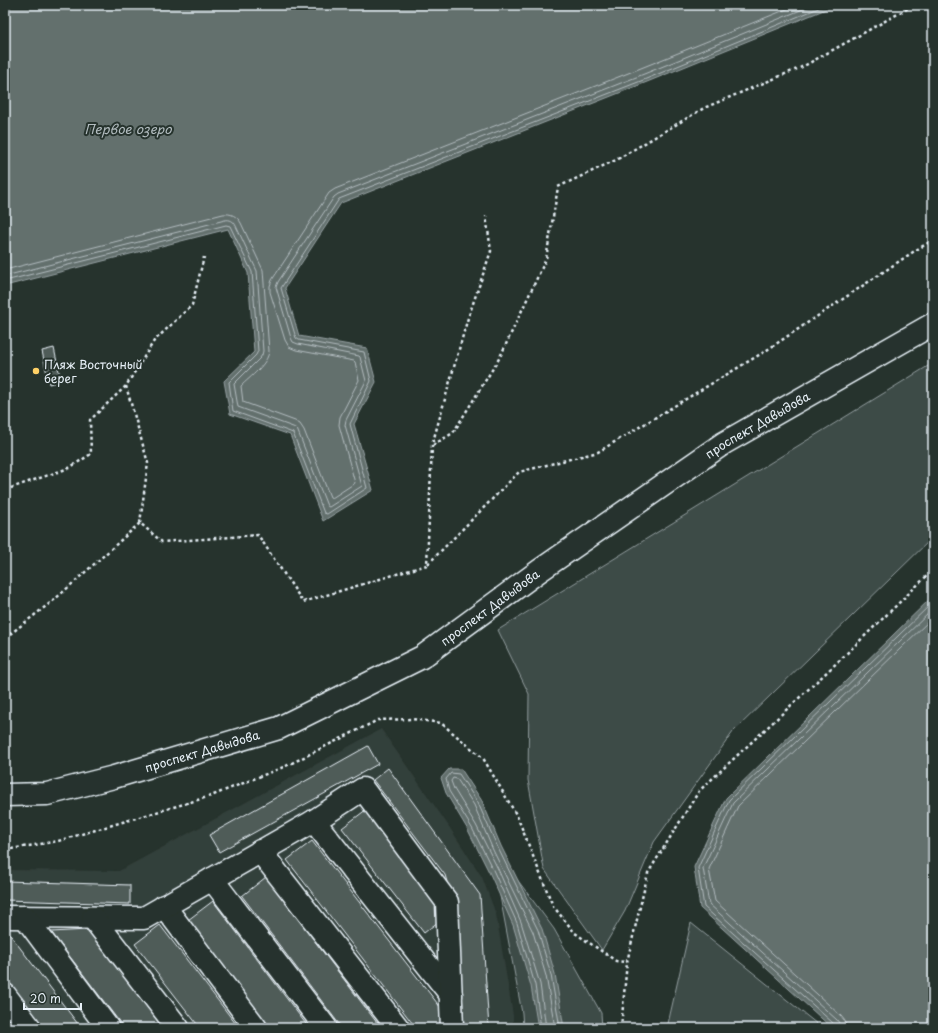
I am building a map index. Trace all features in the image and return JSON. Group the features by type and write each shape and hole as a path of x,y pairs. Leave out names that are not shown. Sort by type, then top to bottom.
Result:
{"street":[{"name":"проспект Давыдова","path":"5,795 47,794 114,777 279,728 422,656 724,442 933,324"},
{"path":"15,917 144,918 314,821 364,789 447,902 452,1028"},
{"path":"314,821 451,995"},
{"path":"260,851 398,1028"},
{"path":"212,879 326,1028"},
{"path":"164,906 256,1028"},
{"path":"15,917 108,1028"},
{"path":"93,918 178,1028"},
{"path":"5,995 30,1028"}],"path":[{"path":"432,445 453,433 500,357 546,259 558,187 616,160 704,108 802,67 914,5"},
{"path":"427,564 432,445 467,321 491,251 486,216"},
{"path":"140,523 162,542 258,535 303,602 427,564 519,472 598,452 764,352 933,240"},
{"path":"5,490 69,468 91,454 90,420 126,386 154,341 192,305 204,257"},
{"path":"5,638 54,600 140,523 148,463 126,386"},
{"path":"621,1028 627,962 648,873 699,791 843,657 933,570"}],"shaded area":[{"path":"933,363 933,537 733,732 654,842 625,911 602,950 544,869 528,780 529,694 498,630"},
{"path":"381,729 448,825 482,877 496,914 513,1015 513,1028 5,1028 5,870 119,871"},
{"path":"490,843 554,929 601,1013 602,1028 523,1028 522,1013"},
{"path":"691,923 822,1028 667,1028"}],"water":[{"name":"Первое озеро","path":"5,5 836,5 647,82 341,203 285,288 299,336 367,348 376,382 354,424 373,490 323,521 290,435 230,414 224,381 254,352 248,273 228,229 5,286"},
{"path":"933,596 933,1028 832,1028 700,908 694,867 726,798"},
{"path":"449,769 461,769 482,801 501,846 542,929 555,974 564,1028 538,1028 531,986 513,925 468,830 446,793 441,778"}],"building":[{"path":"54,348 61,381 49,384 42,351"},
{"path":"368,746 378,764 219,852 209,835"},
{"path":"388,768 480,895 489,1028 464,1028 458,920 445,875 373,780"},
{"path":"367,809 448,914 424,933 342,828"},
{"path":"312,841 451,1021 442,1028 416,1028 287,860"},
{"path":"266,877 381,1028 342,1028 242,896"},
{"path":"5,881 130,885 130,904 5,900"},
{"path":"213,901 309,1028 270,1028 188,920"},
{"path":"160,925 239,1028 200,1028 135,944"},
{"path":"5,928 81,1028 42,1028 5,979"},
{"path":"88,930 163,1028 124,1028 51,932"},
{"path":"5,1020 11,1028 5,1028"}],"place":[{"name":"Пляж Восточный берег","path":"36,371"}]}
